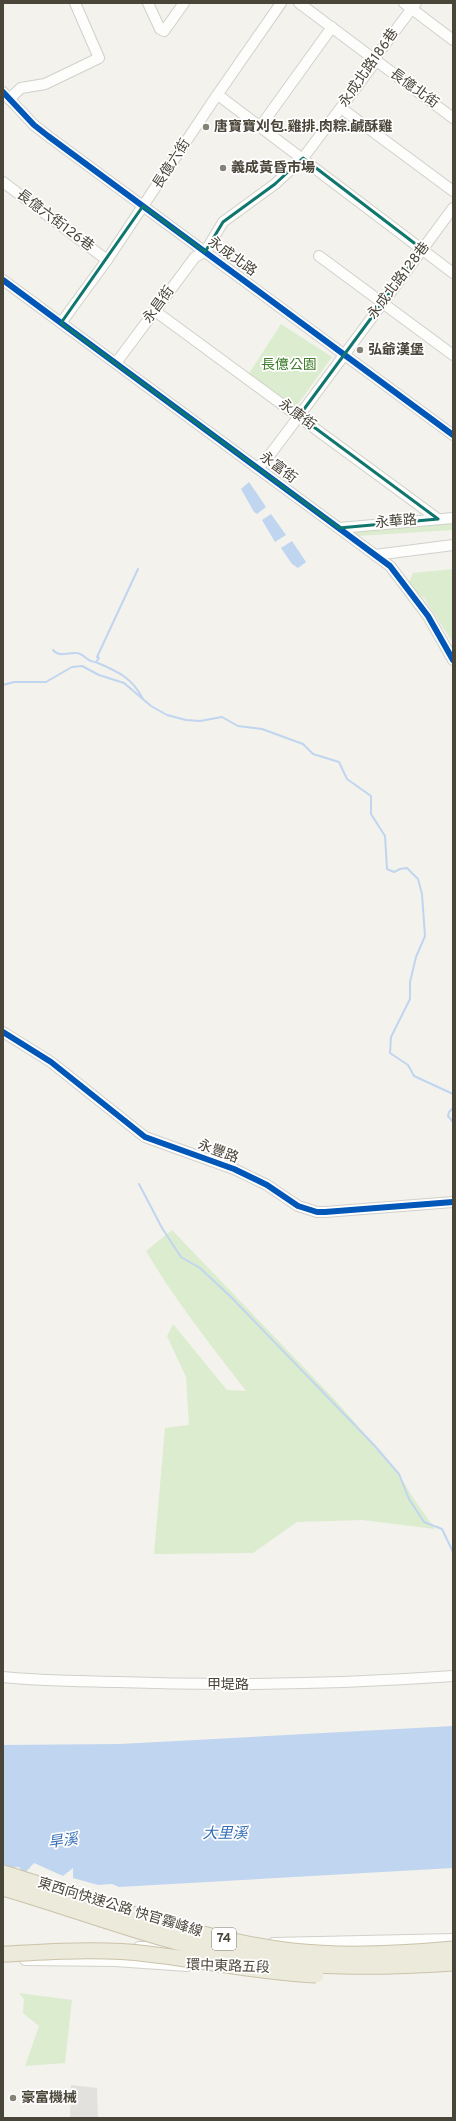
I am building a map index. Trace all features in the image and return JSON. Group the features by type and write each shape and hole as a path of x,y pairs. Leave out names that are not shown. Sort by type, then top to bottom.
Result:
{"highway":[{"name":"東西向快速公路 快官霧峰線","path":"3,1873 194,1932 235,1942 293,1951 339,1954 418,1952 453,1949"},
{"name":"東西向快速公路 快官霧峰線","path":"3,1888 145,1933 246,1957 309,1966 343,1967 401,1967 453,1963"},
{"path":"3,1954 52,1952 147,1954 289,1974 356,1977 408,1972 453,1963"}],"street":[{"path":"6,96 21,88 45,84 99,58 74,3"},
{"path":"148,3 160,29 164,31 184,3"},
{"name":"長億六街","path":"61,323 107,260 281,3"},
{"name":"長億北街","path":"299,3 453,118"},
{"path":"411,5 453,40"},
{"name":"永成北路186巷","path":"205,252 223,222 275,184 303,158 376,61 377,56 411,5"},
{"path":"260,127 332,27"},
{"path":"218,95 295,155 303,158 453,273"},
{"name":"永成北路","path":"6,96 34,125 453,435"},
{"path":"341,108 453,191"},
{"name":"長億六街126巷","path":"3,182 107,260"},
{"name":"永成北路128巷","path":"257,468 266,460 453,208"},
{"name":"永昌街","path":"116,362 195,257 205,252"},
{"path":"319,256 453,355"},
{"name":"永富街","path":"3,280 116,362 375,555 398,575 413,594 439,633 453,660"},
{"name":"永康街","path":"155,311 438,519"},
{"name":"永華路","path":"339,528 453,518"},
{"path":"375,555 453,545"},
{"name":"永豐路","path":"3,1032 51,1062 145,1138 234,1170 267,1185 298,1206 317,1212 325,1212 453,1202"},
{"name":"甲堤路","path":"3,1677 149,1684 255,1685 393,1680 453,1676"},
{"name":"環中東路五段","path":"3,1948 46,1946 236,1946 285,1942 453,1938"},
{"path":"232,1968 236,1946"},
{"name":"環中東路五段","path":"3,1960 115,1961 197,1967 368,1970 453,1966"}],"highlighted area":[{"path":"303,158 422,249 299,416 438,519 339,528 61,323 143,206 205,252 223,222 275,184"}],"green space":[{"name":"長億公園","path":"281,324 332,357 295,408 248,375"},
{"path":"453,519 453,530 357,536 348,529"},
{"path":"453,569 453,643 424,598 408,585 413,573"},
{"path":"172,1230 336,1401 394,1467 435,1529 362,1520 297,1522 253,1553 154,1554 165,1428 189,1425 186,1377 167,1336 173,1324 227,1390 246,1391 182,1306 157,1270 146,1251"},
{"path":"19,1993 72,2000 65,2063 25,2066 39,2026 23,2013 24,1999"}],"shaded area":[{"path":"71,2085 97,2088 98,2118 70,2118"}],"water":[{"path":"249,482 266,507 257,514 254,512 241,489"},
{"path":"271,514 286,535 275,542 262,520"},
{"path":"292,541 306,562 298,568 292,564 281,548"},
{"path":"453,1726 453,1868 119,1887 112,1884 98,1885 73,1878 73,1868 63,1876 34,1863 24,1874 19,1867 3,1869 3,1745 120,1744"}],"waterway":[{"path":"96,662 138,569"},
{"path":"53,650 58,654 78,653 90,661 112,669 124,676 139,692 143,699"},
{"path":"3,685 14,682 46,682 72,667 82,666 99,675 124,683 151,706 167,715 186,720 200,721 222,717 238,726 262,729 303,744 313,754 339,762 347,779 371,796 371,814 385,836 387,869 394,872 407,868 418,879 422,894 425,936 416,957 410,982 410,999 391,1037 390,1053 408,1065 414,1076 453,1094"},
{"path":"453,1108 449,1112 448,1116 453,1122"},
{"path":"139,1184 162,1228 181,1257 200,1268 230,1296 374,1445 399,1474 409,1499 424,1522 442,1529 453,1552"}],"cycle path":[{"path":"3,92 34,125 48,136 453,435"},
{"path":"3,280 390,566 428,616 453,660"},
{"path":"3,1032 51,1062 145,1137 234,1169 267,1185 298,1206 317,1212 325,1212 453,1202"}],"place":[{"name":"唐寶寶刈包.雞排.肉粽.鹹酥雞","path":"206,127"},
{"name":"義成黃昏市場","path":"223,168"},
{"name":"弘爺漢堡","path":"360,350"},
{"name":"豪富機械","path":"13,2098"}],"water label":[{"name":"大里溪","path":"225,1834"},
{"name":"旱溪","path":"63,1842"}]}
